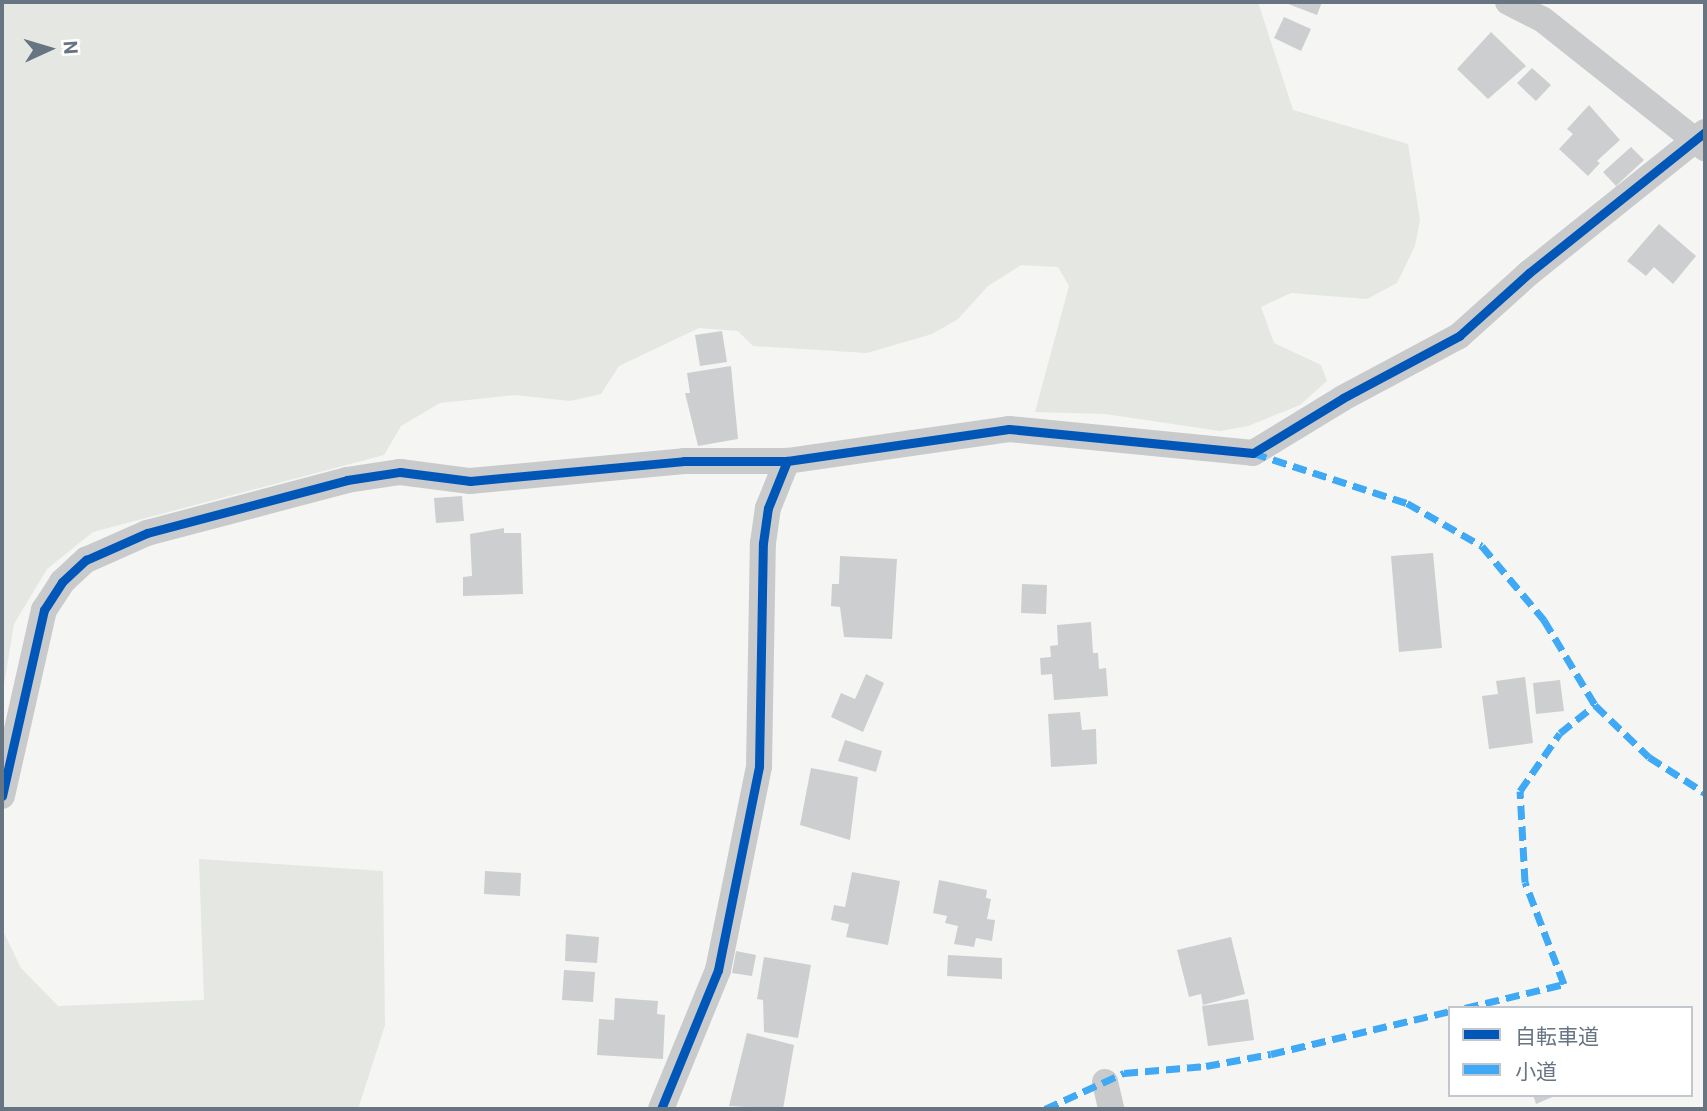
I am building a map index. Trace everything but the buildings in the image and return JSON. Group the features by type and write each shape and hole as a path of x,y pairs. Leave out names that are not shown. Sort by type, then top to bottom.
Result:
{"street":[{"path":"2,796 44,611 62,582 86,560 147,533 347,480 400,472 470,481 684,461 787,461 1009,429 1253,453 1343,398 1459,336 1529,273 1703,141 1542,19 1508,2"},
{"path":"661,1109 718,970 760,766 763,543 768,508 787,461"},
{"path":"1105,1082 1111,1109"}],"shaded area":[{"path":"2,2 1258,2 1293,110 1408,144 1420,220 1415,246 1397,283 1367,299 1291,293 1261,307 1274,343 1321,365 1327,381 1300,405 1248,426 1220,431 1105,414 1035,412 1069,286 1058,267 1021,265 988,286 958,319 932,334 867,353 753,346 738,331 699,328 619,366 601,394 570,401 515,395 440,403 401,426 384,455 93,532 47,569 14,624 2,697"},
{"path":"199,859 383,871 385,1025 358,1109 2,1109 2,929 21,968 58,1006 204,1000"}],"marked path":[{"path":"1253,453 1407,503 1482,546 1544,620 1595,705 1649,757 1705,793"},
{"path":"1473,1006 1564,984 1525,882 1520,791 1560,733 1595,705"},
{"path":"1045,1109 1124,1073 1206,1066 1271,1054 1448,1011"}],"cycle path":[{"path":"2,796 44,610 62,582 86,560 147,533 347,480 400,472 470,481 684,461 787,461 1009,429 1253,453 1343,398 1459,336 1529,273 1705,132"},
{"path":"661,1109 718,970 759,766 763,543 768,508 787,461"}]}
